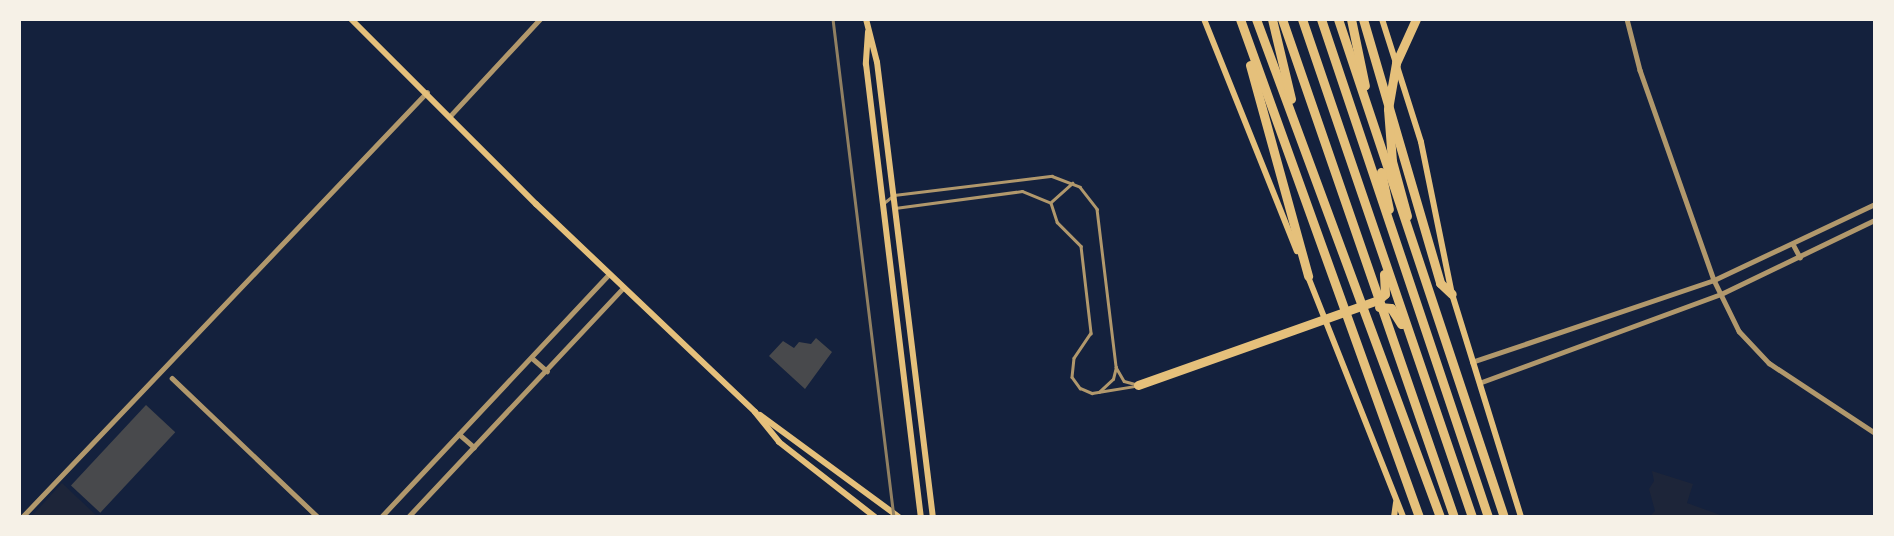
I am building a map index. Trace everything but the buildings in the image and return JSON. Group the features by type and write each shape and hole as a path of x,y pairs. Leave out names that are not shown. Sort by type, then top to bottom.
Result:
{"highway":[{"path":"1239,19 1308,276"},
{"path":"1239,19 1419,517"},
{"path":"1256,19 1440,517"},
{"path":"1272,19 1297,131"},
{"path":"1282,19 1454,517"},
{"path":"1321,19 1488,517"},
{"path":"1338,19 1504,517"},
{"path":"1351,19 1394,239"},
{"path":"1363,19 1440,283 1452,294"},
{"path":"1416,19 1394,71 1388,118 1392,162 1418,255"},
{"path":"1303,24 1472,517"},
{"path":"1247,348 1385,294 1387,284 1353,167"},
{"path":"1138,385 1373,308 1391,308 1433,400"}],"main road":[{"path":"351,19 623,288 755,412 899,517"},
{"path":"866,19 877,62 933,517"},
{"path":"1204,19 1404,517"},
{"path":"1382,19 1418,130 1452,294 1521,517"},
{"path":"868,32 864,43 921,517"},
{"path":"755,412 779,442 875,517"},
{"path":"1394,517 1397,500"}],"street":[{"path":"451,115 540,19"},
{"path":"1627,19 1643,81 1714,280 1739,331 1759,355 1875,433"},
{"path":"22,517 427,92"},
{"path":"1472,362 1714,280 1875,204"},
{"path":"1478,383 1721,294 1875,220"},
{"path":"1793,244 1800,257"},
{"path":"381,517 609,274"},
{"path":"408,517 623,288"},
{"path":"532,358 547,371"},
{"path":"172,378 318,517"},
{"path":"459,434 474,447"}],"lane":[{"path":"882,204 894,195 1052,176 1073,183 1088,192 1097,209 1116,367 1124,381 1138,385"},
{"path":"1051,203 1073,183"},
{"path":"895,208 1022,191 1051,203 1057,222 1081,246 1091,333 1074,358 1072,377 1080,388 1098,392 1138,385"},
{"path":"1098,392 1107,387 1116,367"}],"shaded area":[{"path":"1652,471 1693,484 1687,503 1726,517 1649,517 1655,511 1649,489 1654,481"},
{"path":"62,483 98,517 31,517"}],"railway":[{"path":"833,19 894,517"}]}
